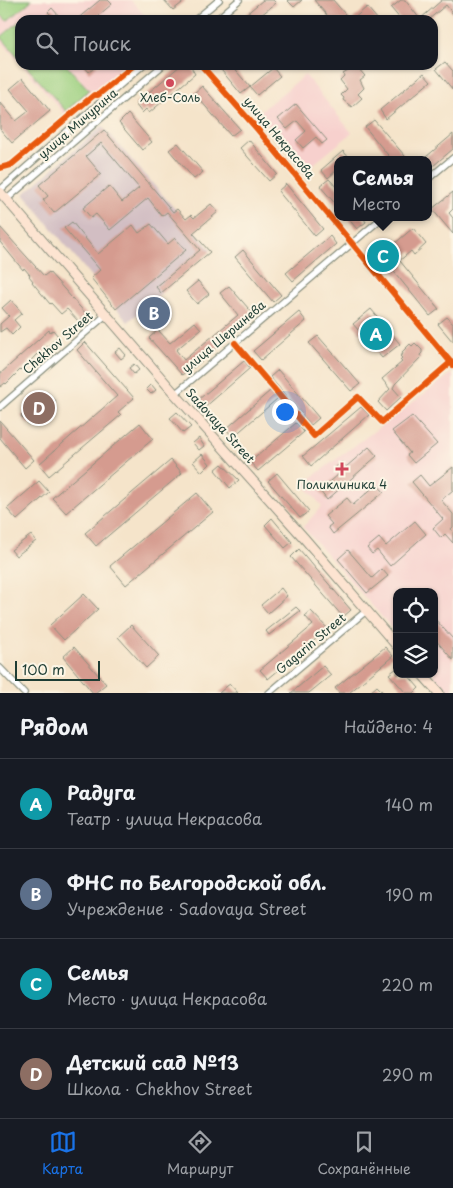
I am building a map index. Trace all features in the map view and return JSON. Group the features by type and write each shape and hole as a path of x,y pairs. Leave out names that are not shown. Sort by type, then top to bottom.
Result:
{"main road":[{"name":"Sadovaya Street","path":"0,191 175,394 393,641"},
{"path":"426,678 439,693"}],"street":[{"path":"201,15 219,0"},
{"path":"222,15 239,0"},
{"name":"улица Мичурина","path":"0,191 136,70"},
{"name":"улица Мичурина","path":"7,199 157,70"},
{"name":"улица Некрасова","path":"205,70 258,130 452,363"},
{"path":"432,176 453,158"},
{"name":"улица Шершнева","path":"175,394 378,221"},
{"name":"Chekhov Street","path":"0,408 107,314"},
{"path":"235,343 314,436 358,397 382,422 452,363"},
{"name":"Gagarin Street","path":"269,693 366,611"},
{"path":"0,668 24,693"}],"shaded area":[{"path":"0,0 131,0 144,15 15,15 15,57 0,40"},
{"path":"26,70 121,70 67,117"},
{"path":"305,75 352,133 305,171 258,113"},
{"path":"102,126 211,250 128,322 24,194"},
{"path":"451,374 453,375 453,693 448,693 435,678 438,678 438,588 393,588 393,629 303,527 322,506 303,484"}],"green space":[{"path":"0,0 32,0 7,21 0,14"},
{"path":"15,25 15,53 1,37"},
{"path":"29,70 71,70 89,90 66,111"}],"building":[{"path":"100,0 108,0 112,4 99,15 82,15"},
{"path":"164,0 186,0 173,10"},
{"path":"263,0 273,0 276,3 261,15 245,15"},
{"path":"287,0 302,0 294,7"},
{"path":"314,0 333,0 346,15 327,15"},
{"path":"401,0 405,0 417,15 397,15 391,8"},
{"path":"442,0 453,0 453,14 446,5 434,15 425,15"},
{"path":"367,7 374,15 358,15"},
{"path":"52,8 58,15 51,15 48,12"},
{"path":"445,62 453,71 453,90 437,70"},
{"path":"175,70 193,70 195,74 149,113 146,109 142,113 135,104"},
{"path":"221,70 235,70 250,87 241,94"},
{"path":"271,70 275,70 280,76 257,95 250,87"},
{"path":"350,70 360,70 365,76 360,80 364,88 358,94 362,98 352,107 343,100 344,98 341,95 347,89 340,80 344,76 343,74"},
{"path":"424,73 431,81 386,119 380,110"},
{"path":"23,78 50,111 12,143 0,129 0,102 16,121 29,111 10,89"},
{"path":"202,86 240,129 231,136 194,93"},
{"path":"296,104 327,140 322,144 316,137 303,148 296,140 306,131 297,121 287,129 278,119"},
{"path":"128,114 152,142 142,150 119,123"},
{"path":"374,120 405,156 389,156 365,127"},
{"path":"104,130 173,212 177,209 186,219 191,215 194,218 211,204 218,212 193,233 210,252 161,293 156,287 200,250 167,212 162,216 148,198 110,230 96,214 91,218 83,208 109,186 122,202 139,188 101,143 86,156 101,174 54,213 43,200 48,196 39,185"},
{"path":"453,134 453,149 433,166 432,156 427,156"},
{"path":"249,140 277,174 269,181 240,148"},
{"path":"178,143 203,172 194,179 169,150"},
{"path":"343,151 347,156 337,156"},
{"path":"334,159 334,173 328,178 321,170"},
{"path":"329,179 334,185 334,202 320,186"},
{"path":"286,184 323,229 315,236 278,191"},
{"path":"453,192 453,209 449,213 453,218 453,234 432,209"},
{"path":"350,221 365,221 366,222 357,229"},
{"path":"72,222 98,254 133,225 139,233 151,224 168,244 175,238 186,250 116,309 91,278 100,270 64,228"},
{"path":"0,227 44,276 49,272 87,315 79,322 67,309 61,314 50,304 32,282 30,275 24,268 23,270 0,242"},
{"path":"413,228 426,244 414,255 411,251 398,262 387,250"},
{"path":"330,236 336,244 293,281 286,273"},
{"path":"243,250 281,295 273,302 235,257"},
{"path":"400,261 439,309 430,316 391,268"},
{"path":"198,281 209,294 197,304 186,291"},
{"path":"229,286 255,316 182,375 149,338 158,330 170,343 195,322 201,329 176,350 184,360 238,315 220,293"},
{"path":"157,298 170,313 157,322 152,329 139,314"},
{"path":"11,300 22,313 14,320 20,327 12,335 6,328 0,332 0,324 9,316 2,308"},
{"path":"371,309 400,344 382,358 353,324"},
{"path":"299,312 306,321 261,360 253,351"},
{"path":"447,317 453,324 453,342 438,324"},
{"path":"49,330 50,332 53,330 58,336 22,370 0,387 0,374"},
{"path":"318,336 360,384 351,391 309,343"},
{"path":"85,342 134,398 118,412 121,415 49,476 39,464 117,396 77,350"},
{"path":"415,343 422,350 421,357 395,384 393,388 401,397 386,411 378,402 390,389 382,379 402,362 400,356 403,354 402,352 410,344 412,346"},
{"path":"120,348 126,355 121,359 115,352"},
{"path":"244,361 250,368 204,408 198,400"},
{"path":"134,364 139,370 134,374 129,368"},
{"path":"278,370 319,418 311,425 270,377"},
{"path":"151,384 156,390 151,394 146,389"},
{"path":"270,391 277,399 233,437 226,429"},
{"path":"47,392 56,401 29,425 21,416"},
{"path":"361,407 369,415 311,466 303,456"},
{"path":"177,412 191,427 183,433 170,418"},
{"path":"412,416 437,444 414,463 407,455 410,453 392,431"},
{"path":"0,421 34,460 25,468 0,438"},
{"path":"140,423 153,439 66,513 52,498"},
{"path":"296,423 304,432 258,471 250,462"},
{"path":"199,438 204,446 199,450 193,443"},
{"path":"369,447 377,456 327,500 320,491 340,473 335,468 342,462 346,467"},
{"path":"202,454 210,464 202,472 193,462"},
{"path":"171,460 182,473 96,546 85,533"},
{"path":"222,464 239,480 230,488 215,470"},
{"path":"453,467 453,490 441,500 453,514 453,527 451,529 453,532 453,543 445,534 441,538 433,528 443,519 412,482 420,475 429,486"},
{"path":"277,473 309,511 300,518 268,481"},
{"path":"39,481 49,492 17,520 7,509"},
{"path":"377,484 384,492 333,534 328,527 332,524 325,516 347,498 353,505"},
{"path":"197,493 213,512 126,585 110,566"},
{"path":"272,518 292,542 285,548 265,525"},
{"path":"415,521 426,534 390,566 377,550 372,554 367,548 379,538 386,546"},
{"path":"31,535 36,541 16,556 11,550"},
{"path":"299,549 351,610 343,617 291,557"},
{"path":"348,550 372,578 382,569 388,576 367,593 338,559"},
{"path":"281,588 287,596 268,613 261,605"},
{"path":"84,594 98,609 64,640 50,625"},
{"path":"296,607 300,611 269,635 266,631"},
{"path":"311,611 328,629 268,679 260,670 313,625 305,616"},
{"path":"438,622 453,639 453,660 438,643"},
{"path":"131,625 159,656 146,668 118,637"},
{"path":"74,647 106,684 95,693 63,657"},
{"path":"385,647 393,656 349,693 339,693 335,688"},
{"path":"323,666 331,675 309,693 291,693"},
{"path":"393,671 393,678 410,678 419,688 414,693 406,693 389,674"},
{"path":"230,684 238,693 219,693 227,686"},
{"path":"377,686 384,693 369,693"}],"cycle path":[{"path":"0,168 11,165 94,95 98,95 128,70"},
{"path":"205,70 258,130 453,365"},
{"path":"235,343 314,436 358,397 382,422 451,362"}],"place":[{"name":"Хлеб-Соль","path":"170,83"},
{"name":"Семья","path":"383,256"},
{"name":"ФНС по Белгородской обл.","path":"154,313"},
{"name":"Радуга","path":"376,334"},
{"name":"Детский сад №13","path":"39,408"},
{"name":"Поликлиника 4","path":"342,469"}]}
